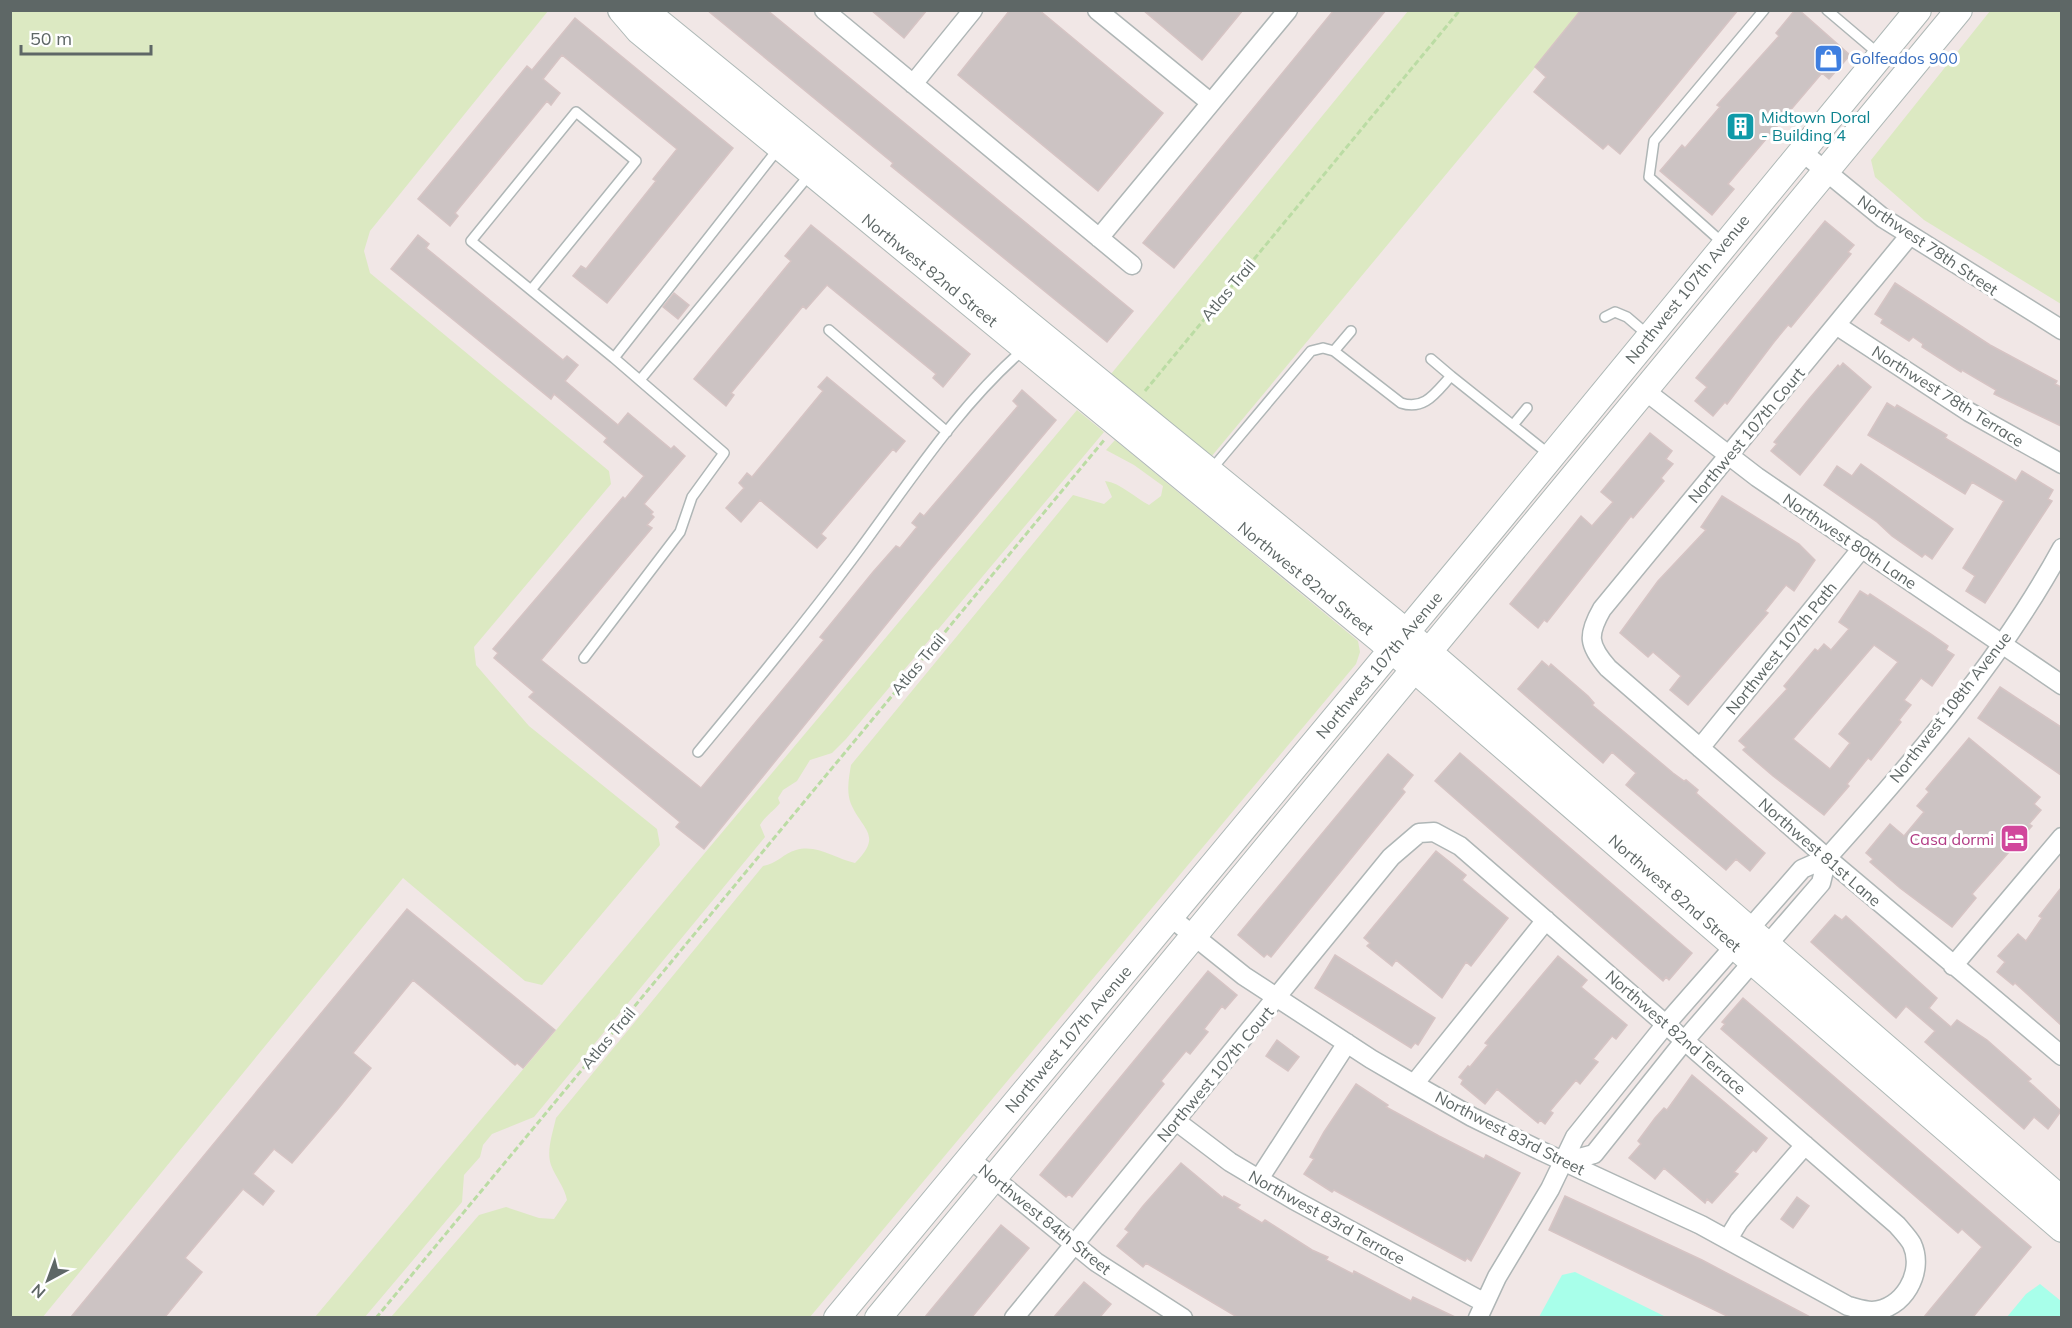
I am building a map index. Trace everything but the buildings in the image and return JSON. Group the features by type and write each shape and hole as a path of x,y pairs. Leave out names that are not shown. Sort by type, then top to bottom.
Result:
{"main road":[{"name":"Northwest 82nd Street","path":"621,10 639,31 787,139"},
{"name":"Northwest 82nd Street","path":"644,10 818,165 1399,641"},
{"name":"Northwest 107th Avenue","path":"837,1317 1399,641 1918,10"},
{"name":"Northwest 107th Avenue","path":"878,1317 1959,10"},
{"name":"Northwest 82nd Street","path":"818,165 1026,348 1209,472 1399,641 1752,945 2061,1200"},
{"name":"Northwest 82nd Street","path":"1752,945 2061,1229"}],"street":[{"path":"824,10 1132,265"},
{"path":"913,84 973,10"},
{"path":"1097,10 1211,103"},
{"path":"1099,238 1288,10"},
{"name":"Northwest 78th Street","path":"1802,151 1883,218 2061,330"},
{"name":"Northwest 107th Court","path":"1591,639 1593,626 1602,609 1910,235"},
{"name":"Northwest 78th Terrace","path":"1836,325 1969,412 2061,464"},
{"name":"Northwest 80th Lane","path":"1644,390 1728,456 2061,685"},
{"name":"Northwest 107th Path","path":"1700,748 1862,548"},
{"name":"Northwest 108th Avenue","path":"1565,1162 1594,1154 1685,1040 1802,869 1827,858 1937,730 2000,645 2061,548"},
{"name":"Northwest 81st Lane","path":"1591,639 1595,653 1608,668 1953,966 2061,1056"},
{"name":"Northwest 82nd Terrace","path":"1419,833 1434,832 1460,846 1897,1225 1912,1244 1915,1256 1915,1268 1909,1290 1894,1304 1873,1311"},
{"name":"Northwest 107th Court","path":"1014,1317 1278,998 1391,857 1419,833"},
{"path":"1953,966 2061,837"},
{"name":"Northwest 108th Avenue","path":"1481,1310 1565,1162 1575,1137 1666,1024 1821,883 1827,858"},
{"name":"Northwest 83rd Street","path":"1169,916 1227,964 1278,998 1347,1043 1472,1117 1728,1239 1848,1306 1873,1311"},
{"path":"1414,1084 1546,920"},
{"path":"1259,1179 1347,1043"},
{"name":"Northwest 83rd Terrace","path":"1176,1121 1230,1162 1481,1310"},
{"path":"1728,1239 1739,1221 1805,1145"},
{"name":"Northwest 84th Street","path":"969,1158 1096,1262 1183,1317"}],"lane":[{"path":"1724,244 1649,177 1650,159 1654,141 1764,10"},
{"path":"1827,10 1881,56"},
{"path":"531,290 636,160 576,112 471,242 614,358 724,453 692,497 680,532 584,658"},
{"path":"614,358 787,139"},
{"path":"640,380 818,165"},
{"path":"1605,317 1615,312 1627,317 1649,335"},
{"path":"829,330 947,432"},
{"path":"1334,351 1351,331"},
{"path":"698,752 807,620 947,432 1004,366 1026,348"},
{"path":"1209,472 1311,351 1323,348 1334,351 1401,403 1411,407 1426,403 1451,376"},
{"path":"1431,359 1551,456"},
{"path":"1513,425 1527,408"}],"path":[{"name":"Atlas Trail","path":"376,1317 1460,10"}],"shaded area":[{"path":"10,11 548,11 370,231 364,251 370,273 609,471 611,484 474,647 476,665 529,726 657,829 660,845 542,985 525,981 403,878 42,1318 10,1317"},
{"path":"1408,11 1582,11 1211,457 1111,374"},
{"path":"1990,11 2061,11 2061,304 1924,220 1875,177 1871,160"},
{"path":"1077,410 1104,432 846,739 832,753 810,760 797,781 783,790 778,798 780,803 760,825 765,837 534,1117 492,1134 483,1145 480,1157 464,1175 462,1202 365,1317 315,1317"},
{"path":"1115,440 1358,641 1360,652 1356,664 810,1317 391,1317 479,1215 506,1207 539,1218 554,1219 567,1200 553,1170 549,1154 556,1118 763,866 792,851 804,849 819,850 855,863 863,854 869,839 849,799 848,784 851,765 1073,495 1104,504 1112,497 1105,481 1122,488 1149,505 1161,496 1163,486 1134,465 1106,450"},
{"path":"1575,1272 1666,1317 1539,1317 1562,1275"},
{"path":"2040,1284 2061,1301 2061,1317 2007,1317 2026,1294"}],"place":[{"name":"Golfeados 900","path":"1829,58"},
{"name":"Midtown Doral - Building 4","path":"1740,126"},
{"name":"Casa dormi","path":"2015,839"}]}
